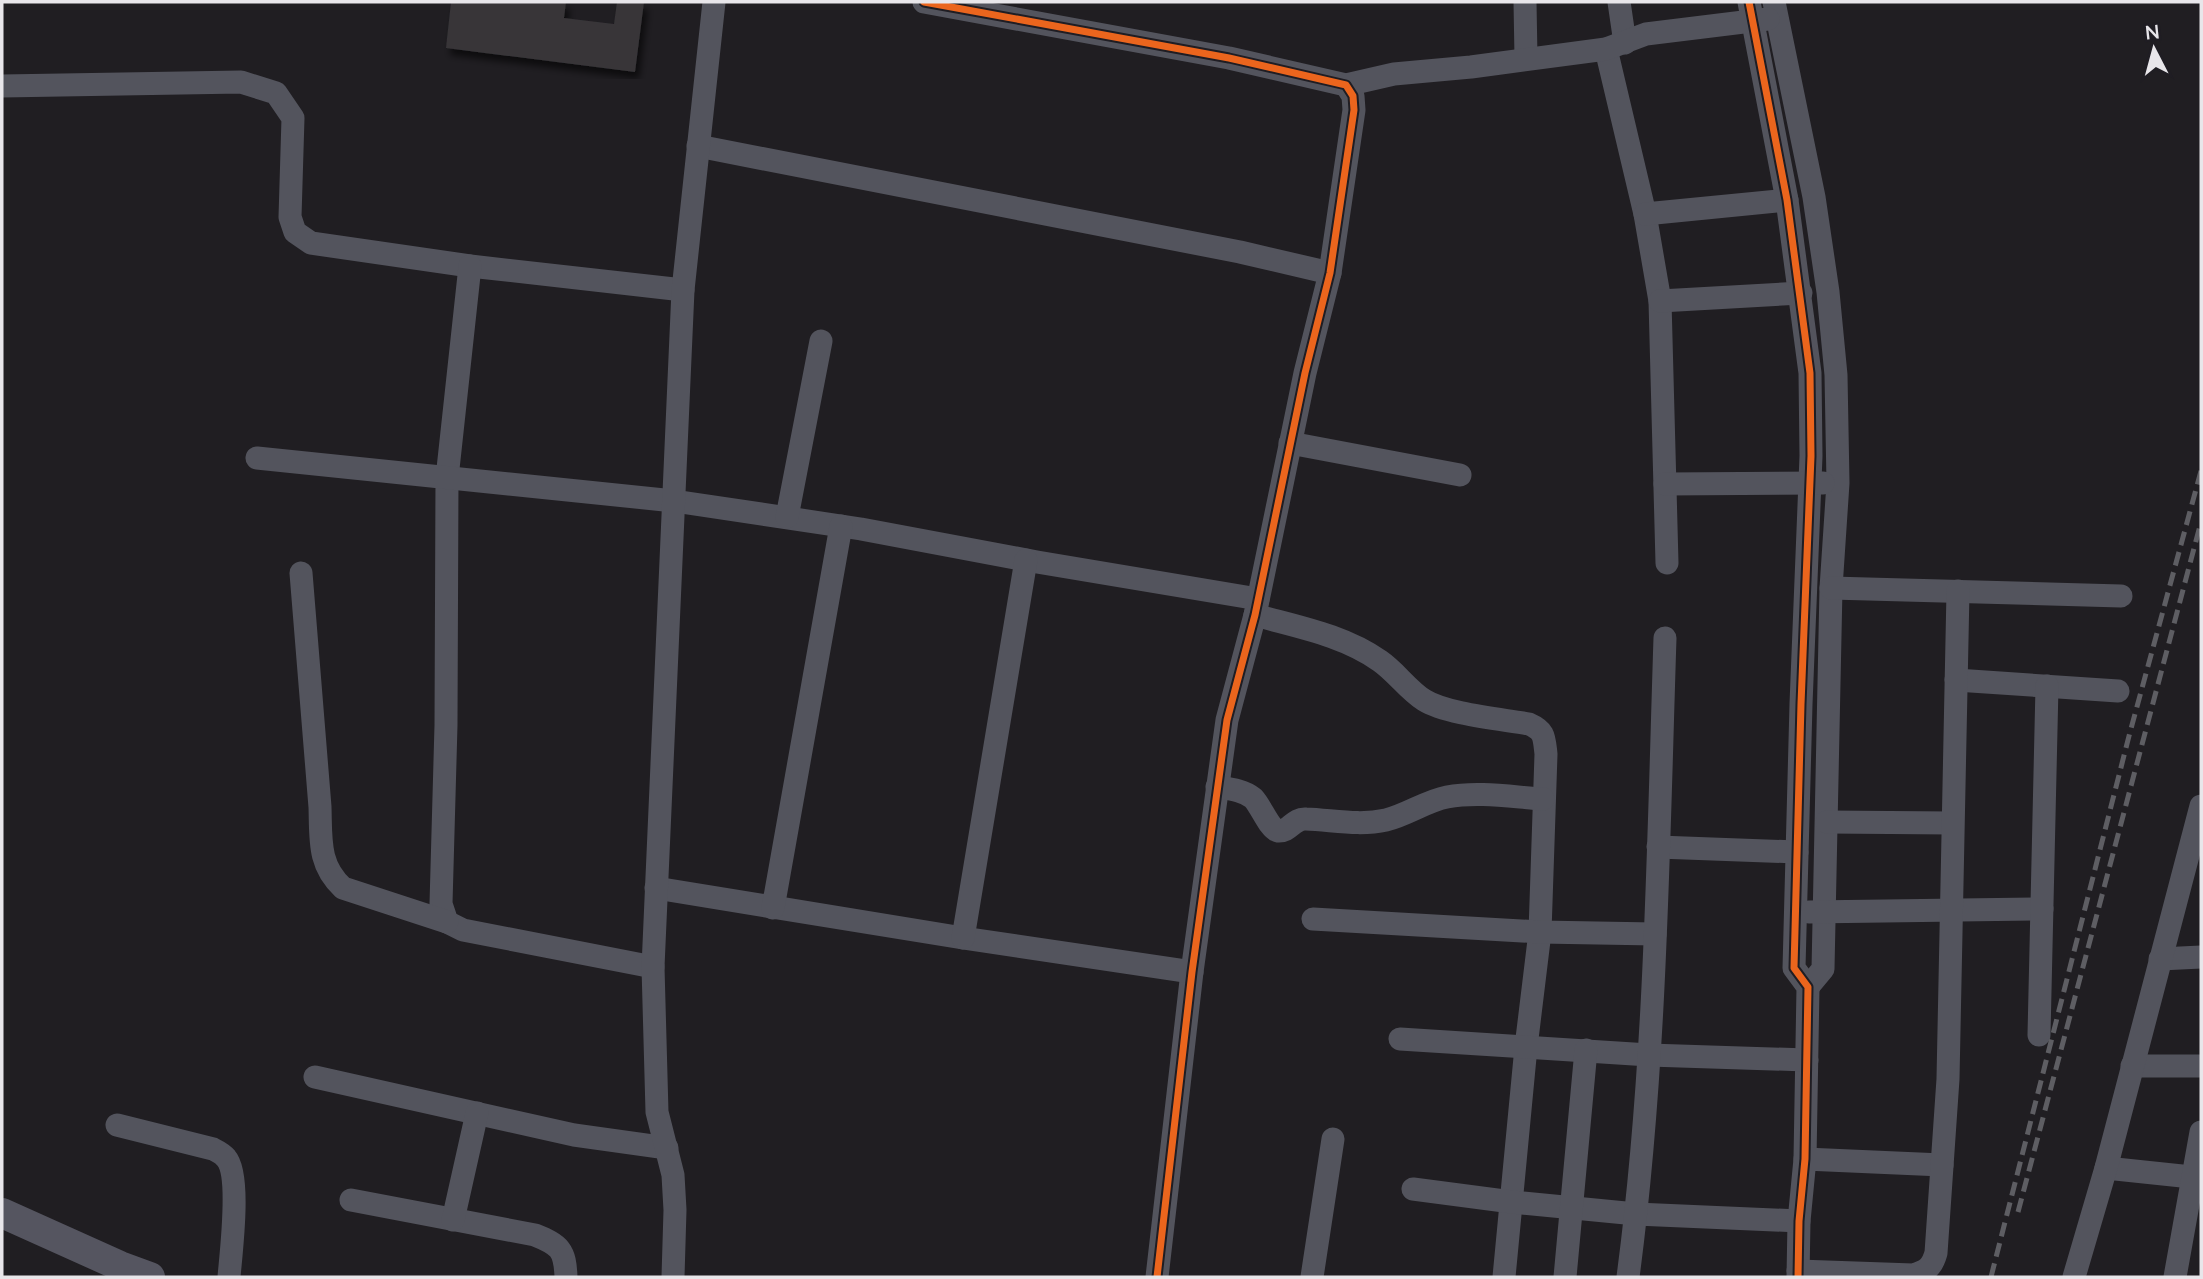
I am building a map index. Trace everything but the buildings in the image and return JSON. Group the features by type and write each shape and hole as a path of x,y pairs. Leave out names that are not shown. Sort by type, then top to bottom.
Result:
{"main road":[{"path":"2,1213 107,1269 150,1277"}],"street":[{"path":"673,1277 673,1175 657,1112 655,1092 653,967 683,290 714,2"},
{"path":"924,2 1230,58 1346,85 1394,74 1471,68 1615,46 1646,34 1751,11 1776,10 1814,197 1828,292 1836,375 1838,484 1831,588 1823,969 1808,987"},
{"path":"1525,2 1526,58"},
{"path":"1619,2 1615,46 1660,301 1667,563"},
{"path":"1751,11 1787,200 1810,373 1794,968 1808,987 1805,1159 1799,1221 1798,1274 1913,1275 1926,1271 1933,1263 1936,1253 1948,1079 1958,591"},
{"path":"2,86 241,82 276,93 293,118 290,217 295,232 311,243 683,290"},
{"path":"1157,1277 1192,972 1227,720 1256,607 1304,373 1329,273 1354,110 1353,96 1346,85"},
{"path":"698,146 1240,252 1329,273"},
{"path":"1646,214 1787,200"},
{"path":"447,922 442,904 447,478 470,265"},
{"path":"1660,301 1801,293"},
{"path":"787,517 821,341"},
{"path":"1290,443 1460,475"},
{"path":"257,458 674,500 841,526 1026,560 1256,607 1361,649 1381,662 1424,700 1447,709 1539,728 1544,737 1546,754 1540,932 1504,1277"},
{"path":"1665,484 1838,484"},
{"path":"773,908 841,526"},
{"path":"963,938 1026,560"},
{"path":"301,573 321,842 325,864 332,877 343,888 447,922 463,930 653,967"},
{"path":"1831,588 2121,596"},
{"path":"1628,1277 1649,1055 1656,934 1665,638"},
{"path":"1956,680 2118,691"},
{"path":"2039,1035 2047,686"},
{"path":"1217,787 1239,790 1251,797 1261,807 1275,831 1282,831 1298,820 1305,819 1339,823 1387,820 1444,797 1481,795 1543,799"},
{"path":"2074,1277 2106,1168 2201,806"},
{"path":"1827,822 1952,823"},
{"path":"1658,847 1797,852"},
{"path":"656,888 1192,972"},
{"path":"1796,911 2042,909"},
{"path":"1313,919 1540,932 1656,934"},
{"path":"2160,959 2201,957"},
{"path":"1400,1039 1649,1055 1807,1060"},
{"path":"1564,1277 1586,1050"},
{"path":"2132,1066 2201,1066"},
{"path":"315,1077 574,1135 667,1148"},
{"path":"453,1220 477,1113"},
{"path":"117,1125 213,1149 226,1157 233,1171 234,1188 229,1277"},
{"path":"2175,1277 2198,1178 2201,1132"},
{"path":"1312,1277 1334,1139"},
{"path":"1805,1159 1942,1166"},
{"path":"2106,1168 2198,1178"},
{"path":"1413,1188 1512,1202 1636,1214 1799,1221"},
{"path":"351,1200 535,1234 556,1243 566,1258 566,1277"}],"railway":[{"path":"1991,1277 2129,736 2201,471"},
{"path":"2018,1212 2201,522"}],"cycle path":[{"path":"924,2 1229,58 1346,85 1353,96 1354,110 1330,273 1305,373 1255,615 1227,720 1192,972 1157,1277"},
{"path":"1749,2 1787,200 1810,373 1811,456 1794,968 1808,987 1805,1159 1799,1221 1798,1277"}]}
